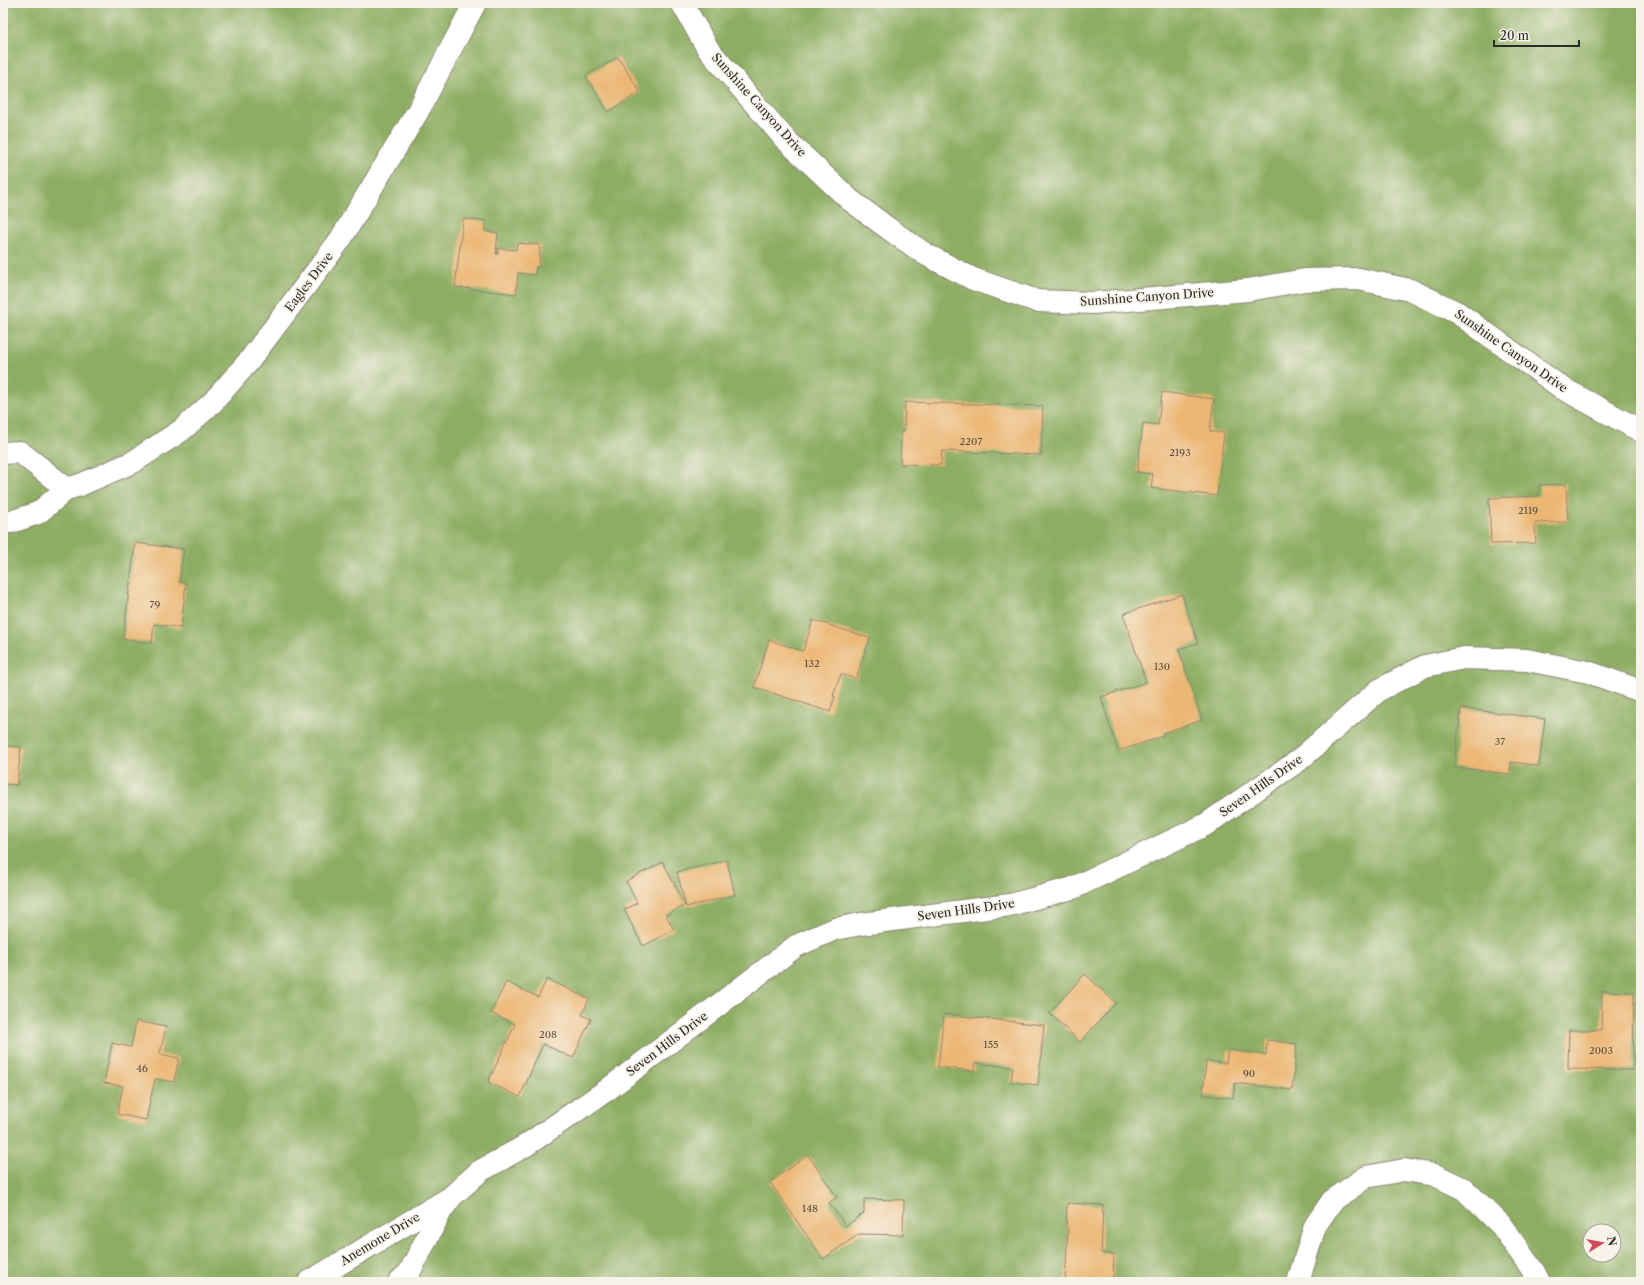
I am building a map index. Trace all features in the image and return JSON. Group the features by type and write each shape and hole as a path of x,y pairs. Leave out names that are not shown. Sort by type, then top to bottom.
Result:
{"street":[{"name":"Eagles Drive","path":"3,520 11,522 38,513 67,488 80,485 133,462 182,430 213,402 249,361 340,240 418,111 475,3"},
{"name":"Sunshine Canyon Drive","path":"682,3 708,49 786,139 850,200 925,254 973,279 1037,301 1093,303 1248,290 1305,280 1359,279 1410,290 1458,313 1562,388 1641,431"},
{"path":"3,453 20,452 67,488"},
{"name":"Seven Hills Drive","path":"399,1282 410,1273 441,1211 451,1197 480,1171 525,1146 607,1090 796,946 835,930 861,924 1010,905 1073,888 1205,825 1298,761 1379,690 1425,666 1464,658 1527,660 1588,672 1641,692"},
{"path":"1298,1282 1315,1226 1332,1201 1366,1177 1404,1170 1435,1175 1464,1188 1501,1225 1534,1272 1539,1282"},
{"name":"Anemone Drive","path":"308,1282 451,1197"}],"green space":[{"path":"3,3 1641,3 1641,1282 3,1282"}],"building":[{"path":"618,57 640,92 608,112 586,76"},
{"path":"463,219 486,221 485,231 498,233 496,254 498,254 498,248 516,250 517,243 540,245 539,267 536,267 535,275 518,273 516,294 455,287"},
{"path":"1162,392 1214,399 1210,431 1224,433 1217,496 1151,488 1153,474 1137,472 1143,423 1158,425"},
{"path":"905,402 1043,406 1041,455 942,451 941,465 900,464 901,431 904,431"},
{"path":"1566,484 1568,522 1535,523 1536,543 1491,544 1489,498 1539,496 1539,485"},
{"path":"135,543 184,549 179,582 186,583 181,628 154,624 152,643 123,639"},
{"path":"1182,594 1198,643 1179,649 1202,720 1163,733 1164,736 1118,751 1101,697 1146,682 1123,614"},
{"path":"813,620 870,638 856,679 841,674 833,696 835,696 830,712 754,687 769,640 803,651"},
{"path":"1461,708 1545,719 1539,766 1511,762 1510,774 1454,767"},
{"path":"3,745 21,747 17,785 3,784"},
{"path":"727,860 735,895 686,907 677,872"},
{"path":"663,862 685,905 666,915 674,930 643,946 624,910 637,903 626,881"},
{"path":"1085,974 1116,1003 1080,1042 1049,1013"},
{"path":"547,979 589,999 582,1015 591,1019 573,1058 543,1044 520,1097 488,1082 515,1024 491,1013 506,982 538,997"},
{"path":"1602,991 1634,992 1633,1070 1568,1069 1569,1030 1601,1030"},
{"path":"944,1014 1044,1025 1038,1085 1011,1082 1013,1067 975,1063 974,1071 938,1067"},
{"path":"136,1021 166,1027 160,1054 179,1058 174,1082 155,1079 146,1120 117,1114 123,1086 104,1083 112,1043 131,1047"},
{"path":"1267,1040 1297,1044 1292,1090 1235,1083 1233,1098 1203,1095 1206,1061 1226,1063 1228,1050 1266,1055"},
{"path":"808,1155 837,1197 829,1203 846,1226 864,1213 864,1199 904,1200 903,1235 859,1234 823,1259 770,1182"},
{"path":"1067,1203 1103,1205 1101,1253 1114,1254 1113,1282 1065,1282 1068,1229 1066,1229"}]}
